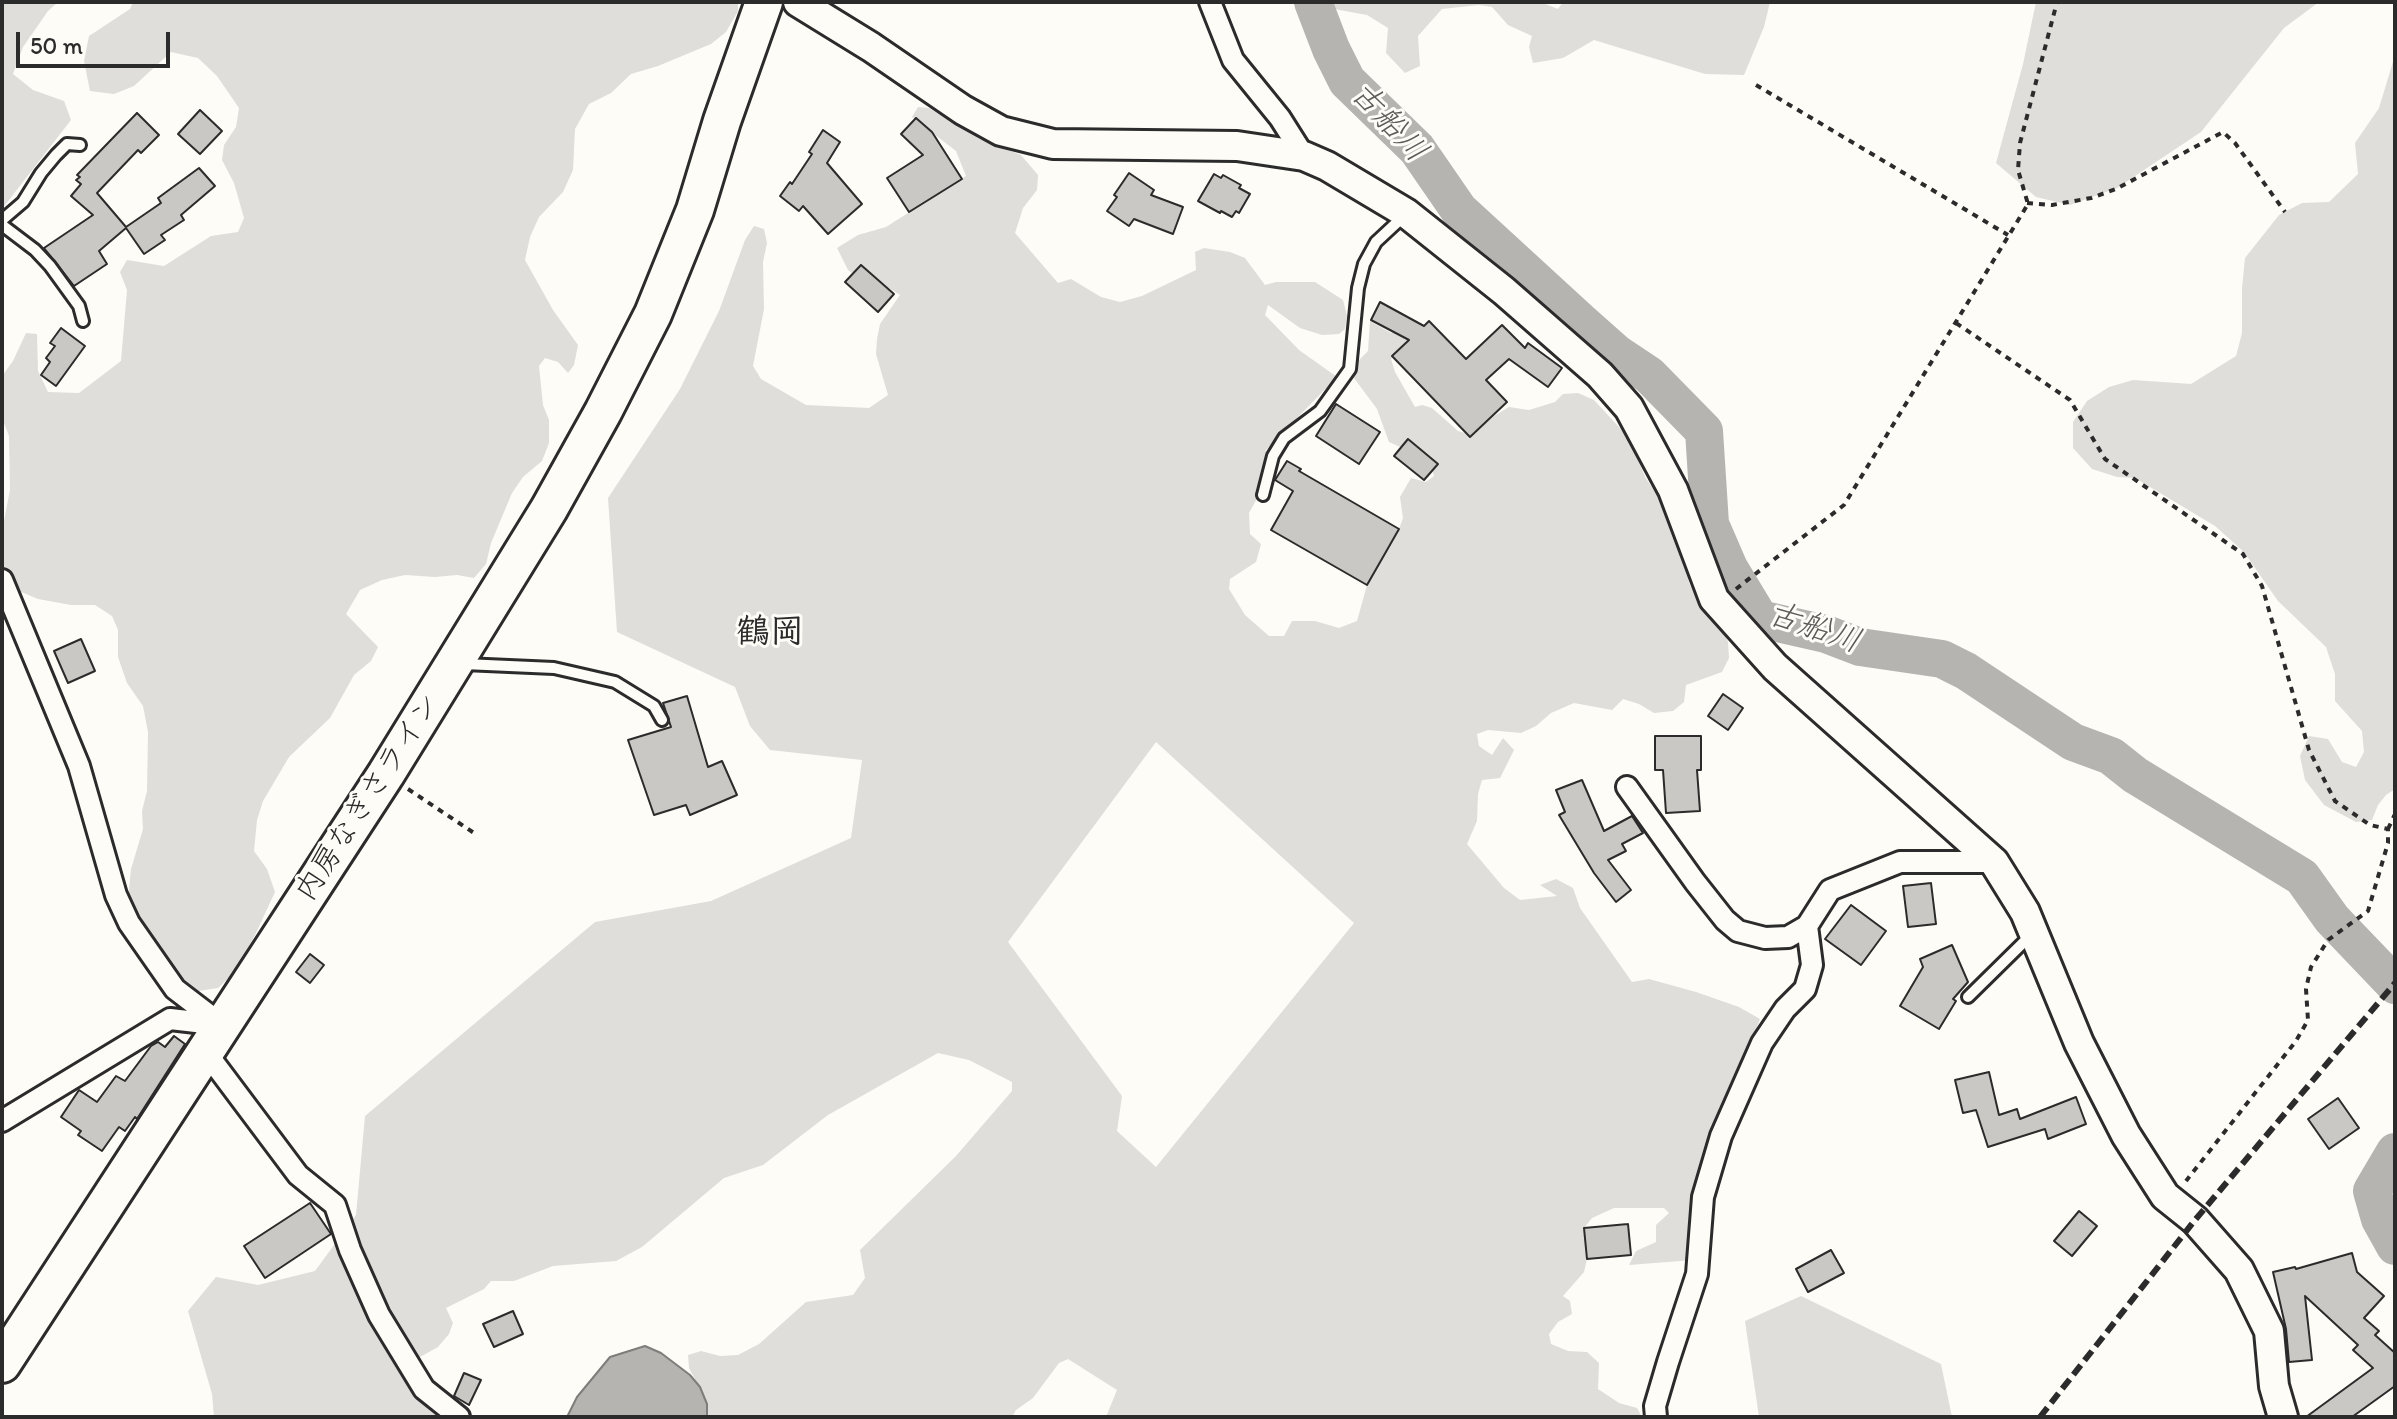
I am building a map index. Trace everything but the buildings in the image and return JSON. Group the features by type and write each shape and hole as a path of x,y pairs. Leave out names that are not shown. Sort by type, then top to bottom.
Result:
{"highway":[{"name":"内房なぎさライン","path":"2,1364 386,774 549,509 653,314 695,210 764,2"},
{"name":"内房なぎさライン","path":"695,210 726,162 755,97 787,2"}],"street":[{"path":"798,2 963,110 1001,131 1053,144 1237,146 1304,156 1352,180 1406,213 1504,291 1600,375 1629,408 1673,490 1714,599 1775,667 1994,862 2025,912 2085,1056 2126,1135 2171,1200 2195,1220 2239,1270 2269,1331 2274,1386 2283,1417"},
{"path":"1210,2 1233,60 1280,118 1304,156"},
{"path":"2,580 79,766 116,895 129,923 214,1038 298,1175 335,1205 350,1250 379,1315 424,1389 459,1417"},
{"path":"1627,787 1725,920 1738,931 1765,938 1788,937 1807,926 1830,890 1900,862 1994,862"},
{"path":"1656,1417 1655,1406 1697,1274 1703,1197 1721,1136 1762,1043 1785,1009 1805,989 1812,965 1807,926"},
{"path":"2,1121 170,1019 214,1038"}],"lane":[{"path":"80,145 67,144 41,173 23,202 2,222 50,266 79,306 83,321"},
{"path":"1263,495 1273,456 1284,438 1320,411 1350,369 1358,288 1364,264 1376,242 1406,213"},
{"path":"454,664 554,668 582,673 615,682 635,692 654,706 662,720"},
{"path":"1968,997 2033,933"}],"path":[{"path":"1732,593 1844,505 2027,203 2018,170 2020,143 2057,2"},
{"path":"1756,85 2008,235"},
{"path":"2027,203 2052,205 2091,198 2116,189 2223,132 2235,143 2285,212"},
{"path":"1956,323 2070,400 2105,459 2243,554 2262,586 2309,750 2335,801 2370,825 2388,829"},
{"path":"386,774 474,833"},
{"path":"2171,1200 2296,1041 2308,1020 2306,989 2311,967 2328,940 2368,911 2388,843 2388,829 2395,814"}],"shaded area":[{"path":"2,2 58,2 23,47 13,74 33,90 64,101 71,120 2,209"},
{"path":"133,2 738,2 738,11 726,32 711,44 631,74 611,93 589,104 575,129 573,170 563,192 539,217 525,260 553,310 578,345 574,365 568,373 558,362 545,358 539,366 543,405 549,420 549,443 542,461 523,477 512,493 491,543 486,564 474,578 405,575 382,580 360,590 346,614 378,647 371,661 354,675 330,718 289,757 263,801 257,820 254,851 267,869 275,892 234,973 218,988 198,991 175,979 127,909 131,869 143,829 148,732 143,706 127,683 118,657 118,630 112,616 95,605 71,605 38,599 19,591 3,567 4,521 10,490 9,436 2,418 2,376 26,333 37,334 38,371 48,392 79,393 121,361 127,290 120,272 127,260 164,266 211,236 238,232 244,218 234,183 222,160 224,145 236,127 239,108 217,76 198,58 171,52 134,86 114,94 90,91 84,61 89,36 130,9"},
{"path":"1319,2 1540,2 1558,9 1563,2 1770,2 1764,27 1744,75 1705,74 1594,40 1563,58 1533,63 1529,47 1532,36 1508,25 1492,7 1479,5 1442,9 1418,36 1420,66 1405,73 1386,53 1388,28 1367,15 1334,9"},
{"path":"2036,2 2319,2 2284,28 2201,132 2117,188 2070,205 2036,197 1996,163"},
{"path":"2395,55 2395,789 2378,805 2372,820 2356,822 2324,805 2305,780 2300,756 2309,736 2328,739 2342,762 2356,767 2364,752 2362,731 2335,701 2335,674 2326,647 2278,601 2244,552 2215,526 2135,478 2117,477 2092,469 2073,448 2073,422 2087,401 2109,387 2133,380 2191,384 2236,356 2242,333 2245,258 2279,215 2302,203 2329,202 2358,174 2355,143 2379,108"},
{"path":"918,107 929,108 980,139 1021,155 1038,175 1037,190 1023,208 1015,233 1058,283 1071,279 1101,297 1120,302 1142,296 1196,270 1195,252 1204,248 1245,258 1265,285 1315,282 1343,300 1347,316 1345,329 1339,334 1322,335 1300,328 1268,305 1265,315 1299,350 1337,377 1266,450 1261,491 1249,513 1250,534 1261,544 1256,562 1230,579 1229,589 1245,615 1269,636 1284,636 1292,621 1315,621 1339,628 1357,621 1367,585 1403,518 1400,497 1411,478 1426,482 1434,476 1429,460 1389,442 1377,409 1354,378 1357,362 1368,351 1370,321 1391,333 1403,328 1419,328 1391,359 1395,372 1415,407 1422,405 1432,408 1458,431 1472,435 1509,407 1529,410 1555,402 1563,394 1578,393 1594,400 1630,439 1645,477 1660,499 1683,549 1689,583 1701,606 1722,624 1729,658 1722,672 1686,685 1684,702 1673,711 1654,713 1623,699 1612,710 1574,703 1551,713 1536,726 1521,733 1488,730 1477,734 1479,746 1492,755 1503,738 1514,750 1500,778 1482,780 1477,821 1467,844 1504,888 1520,900 1557,896 1540,885 1556,879 1573,888 1580,908 1632,982 1649,979 1696,992 1739,1007 1760,1019 1747,1053 1694,1260 1629,1265 1636,1251 1656,1242 1656,1225 1669,1213 1664,1208 1614,1208 1592,1218 1584,1228 1587,1259 1584,1272 1563,1296 1570,1301 1572,1314 1558,1322 1549,1334 1551,1344 1568,1351 1587,1352 1599,1363 1598,1389 1619,1403 1637,1408 1642,1417 1106,1417 1117,1390 1068,1359 1059,1363 1033,1398 1016,1410 1012,1417 709,1417 702,1392 689,1368 688,1355 701,1351 720,1356 738,1355 759,1344 806,1302 853,1295 865,1278 860,1250 956,1156 1012,1091 1012,1082 969,1060 938,1053 828,1115 763,1165 724,1178 642,1247 616,1261 553,1266 514,1281 491,1281 484,1289 446,1308 453,1323 449,1334 438,1347 409,1363 420,1393 431,1410 442,1406 457,1417 214,1417 212,1394 188,1311 216,1277 258,1285 315,1271 356,1215 365,1116 595,922 711,901 851,838 862,760 770,750 750,726 735,687 617,632 608,498 680,389 719,311 745,240 754,226 764,229 767,243 763,262 764,309 753,366 761,379 806,405 869,408 888,395 876,354 877,339 880,324 900,295 889,288 867,284 848,270 837,248 858,235 886,227 966,176 956,151 912,117","holes":["1156,742 1354,923 1156,1167 1117,1131 1122,1096 1008,942"]},
{"path":"1801,1296 1941,1364 1952,1417 1759,1417 1745,1321"},
{"path":"645,1346 661,1353 690,1375 700,1387 707,1404 707,1417 567,1417 577,1397 610,1357"}],"waterway":[{"name":"古船川","path":"1313,2 1347,81 1417,149 1459,210 1616,353 1649,375 1704,431 1710,524 1729,568 1758,616 1826,634 1860,647 1942,659 1966,671 2073,742 2111,756 2135,775 2302,877 2332,919 2395,985"},
{"name":"古船川","path":"2395,1152 2372,1191 2380,1219 2395,1246"}],"railway":[{"path":"2040,1417 2195,1220 2395,983"}],"district":[{"name":"鶴岡","path":"770,633"}]}
